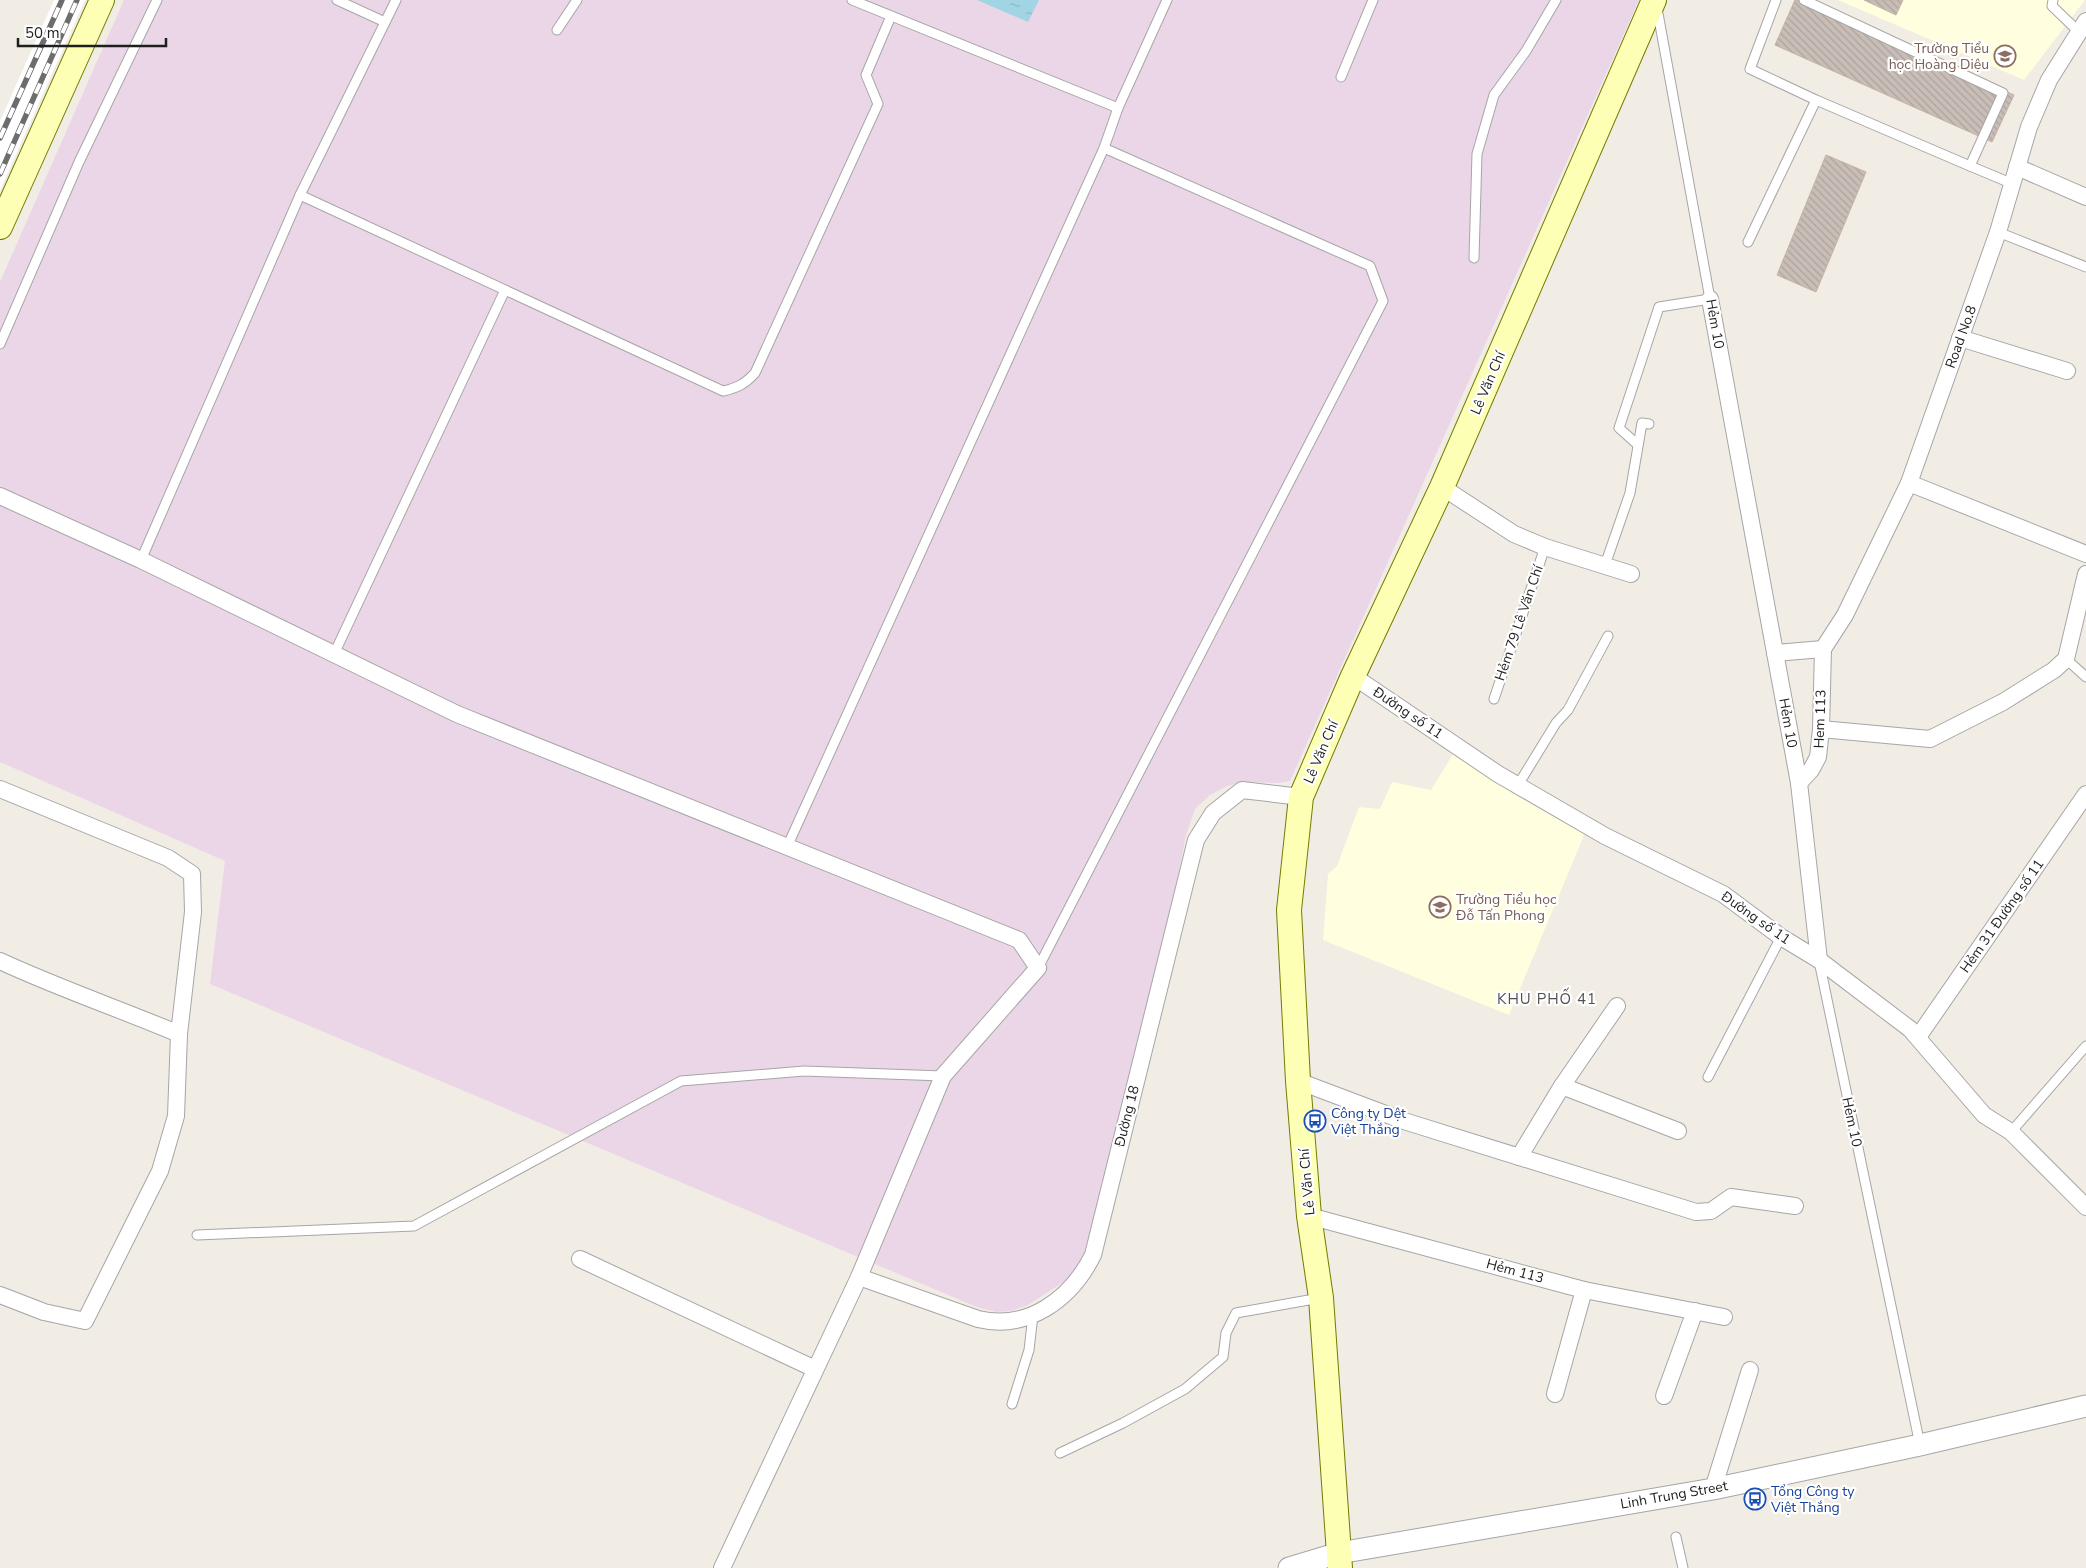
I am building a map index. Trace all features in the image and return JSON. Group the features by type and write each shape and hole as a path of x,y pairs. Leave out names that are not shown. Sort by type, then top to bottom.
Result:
{"main road":[{"path":"0,227 102,0"},
{"name":"Lê Văn Chí","path":"1339,1560 1321,1298 1309,1216 1298,1081 1288,910 1301,797 1353,676 1442,487 1655,0"}],"street":[{"name":"Road No.8","path":"1823,649 1845,615 1909,483 1998,232 2029,127 2049,80 2082,26"},
{"path":"2016,167 2086,197"},
{"name":"Hẻm 10","path":"1710,299 1799,783 1819,960"},
{"path":"1960,338 2067,371"},
{"path":"1909,483 2086,554"},
{"name":"Hẻm 79 Lê Văn Chí","path":"1442,487 1514,534 1544,547 1631,574"},
{"path":"0,496 141,560 457,714 1019,940 1038,968 943,1076 859,1277 722,1568"},
{"path":"1821,730 1930,740 2003,702 2054,670 2066,659 2086,574"},
{"path":"1775,653 1823,649"},
{"name":"Hem 113","path":"1799,783 1811,770 1818,757 1821,730 1823,649"},
{"name":"Đường số 11","path":"1353,676 1518,785 1605,836 1723,894 1781,937 1819,960 1910,1028 1984,1115 2011,1132 2086,1206"},
{"name":"Đường 18","path":"859,1277 996,1323 1033,1315 1073,1288 1093,1255 1196,840 1213,813 1242,790 1301,797"},
{"name":"Hẻm 31 Đường số 11","path":"1918,1038 2086,794"},
{"path":"0,1295 44,1312 85,1321 160,1171 176,1116 179,1034 193,912 192,874 168,858 2,795"},
{"path":"0,961 37,978 113,1006 179,1034"},
{"path":"1519,1157 1562,1086 1617,1006"},
{"path":"1298,1081 1404,1121 1696,1212 1711,1211 1731,1197 1795,1206"},
{"path":"1562,1086 1678,1131"},
{"name":"Hẻm 113","path":"1309,1216 1584,1290 1724,1317"},
{"path":"580,1259 815,1369"},
{"path":"1555,1394 1584,1290"},
{"path":"1664,1396 1695,1311"},
{"path":"1713,1489 1750,1370"},
{"name":"Linh Trung Street","path":"1289,1568 1713,1489 1920,1445 2086,1406"}],"lane":[{"path":"0,344 79,162 157,0"},
{"path":"337,0 385,22"},
{"path":"141,560 300,195 396,0"},
{"path":"557,30 576,0"},
{"path":"852,0 1118,108"},
{"path":"787,847 1104,148 1118,108 1167,0"},
{"path":"1341,77 1373,0"},
{"path":"1474,258 1477,154 1494,95 1526,51 1556,0"},
{"name":"Hẻm 10","path":"1655,0 1710,299"},
{"path":"1776,0 1750,68 1816,100 2013,184"},
{"path":"1804,0 2003,93 1970,166"},
{"path":"2052,0 2052,6 2082,26"},
{"path":"300,195 723,391 736,389 746,383 755,373 878,104 866,75 892,16"},
{"path":"1748,242 1816,100"},
{"path":"1038,968 1383,301 1370,266 1104,148"},
{"path":"1998,232 2086,267"},
{"path":"334,654 505,290"},
{"path":"1638,445 1619,428 1659,307 1710,299"},
{"path":"1605,565 1630,493 1642,423 1649,424"},
{"name":"Hẻm 79 Lê Văn Chí","path":"1494,699 1544,547"},
{"path":"1518,785 1556,723 1568,710 1608,636"},
{"path":"2066,659 2086,677"},
{"path":"1708,1077 1781,937"},
{"name":"Hẻm 10","path":"1819,960 1920,1445"},
{"path":"2011,1132 2086,1046"},
{"path":"197,1235 414,1226 681,1081 804,1071 943,1076"},
{"path":"1060,1453 1123,1423 1185,1389 1223,1357 1226,1333 1236,1312 1321,1298"},
{"path":"1012,1404 1029,1350 1033,1315"},
{"path":"1676,1537 1683,1568"}],"shaded area":[{"path":"124,0 1639,0 1290,781 1279,783 1244,782 1227,786 1210,795 1195,809 1186,835 1088,1257 1068,1279 1028,1305 1011,1311 996,1312 977,1307 210,984 225,861 0,762 0,282"},
{"name":"Trường Tiểu học Hoàng Diệu","path":"1838,0 2085,0 2024,80"},
{"name":"Trường Tiểu học Đỗ Tấn Phong","path":"1455,751 1585,833 1509,1015 1323,940 1328,874 1337,866 1359,807 1380,809 1392,782 1431,790"}],"water":[{"path":"977,0 1039,0 1028,22"}],"pier":[{"path":"54,0 85,0 0,190 0,121"}],"building":[{"path":"1795,0 1802,0 2014,95 1992,142 1775,45"},
{"path":"1864,0 1903,0 1896,15"},
{"path":"1826,155 1866,172 1816,292 1777,275"}],"railway":[{"path":"0,138 62,0"},
{"path":"0,174 77,0"}],"place":[{"name":"Trường Tiểu học Hoàng Diệu","path":"2005,56"},
{"name":"Trường Tiểu học Đỗ Tấn Phong","path":"1440,907"},
{"name":"Công ty Dệt Việt Thắng","path":"1315,1121"},
{"name":"Tổng Công ty Việt Thắng","path":"1755,1499"}],"district":[{"name":"KHU PHỐ 41","path":"1547,999"}]}
